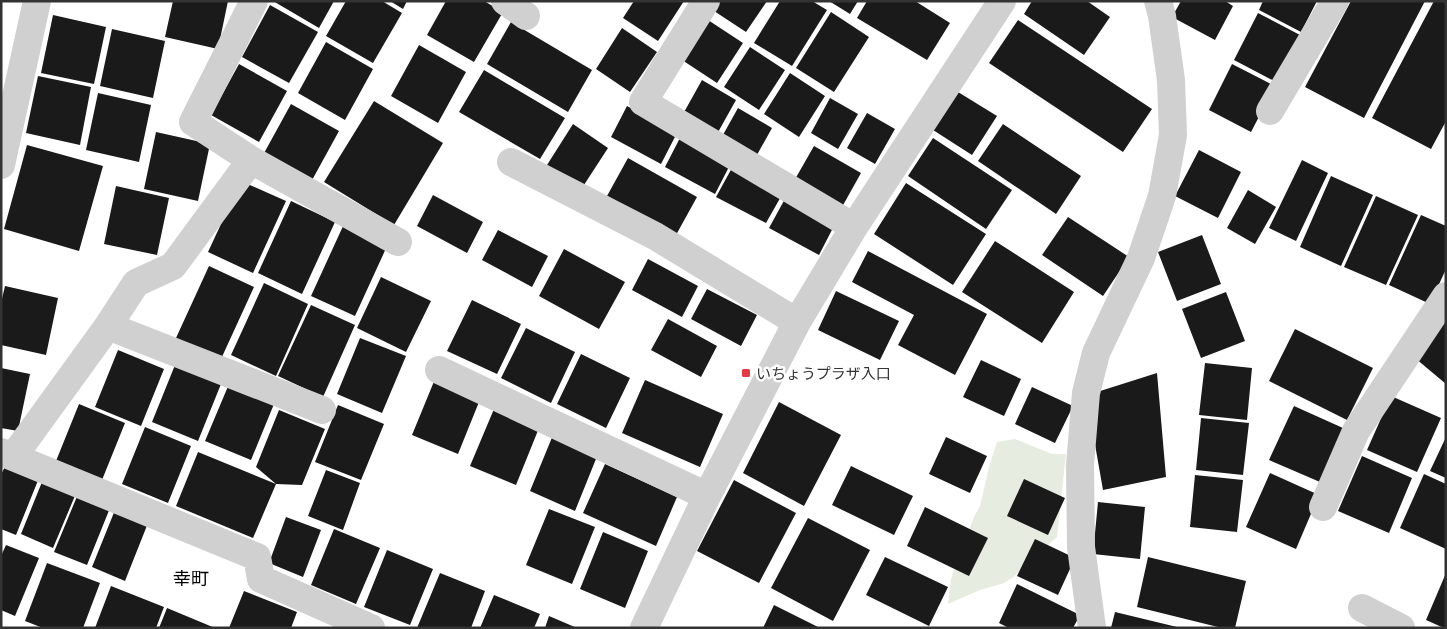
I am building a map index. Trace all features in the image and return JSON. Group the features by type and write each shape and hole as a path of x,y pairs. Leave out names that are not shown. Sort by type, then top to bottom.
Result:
{"street":[{"path":"1,165 36,1"},
{"path":"254,1 193,122 251,160 398,242"},
{"path":"706,1 643,102 854,227"},
{"path":"644,628 707,496 797,322 854,227 1002,1"},
{"path":"1092,628 1081,547 1080,465 1086,393 1096,352 1141,258 1166,179 1173,135 1171,80 1162,16 1158,1"},
{"path":"1270,111 1335,1"},
{"path":"251,160 174,266 136,283 108,326 7,454 258,557 261,579 371,628"},
{"path":"511,162 655,236 797,322"},
{"path":"1323,507 1356,431 1446,296"},
{"path":"108,326 322,410"},
{"path":"439,370 707,496"},
{"path":"1362,608 1401,628"}],"shaded area":[{"path":"1015,439 1052,454 1066,454 1057,537 1004,583 980,590 948,604 951,579 974,517 980,506 997,442"}],"building":[{"path":"173,1 228,1 218,49 165,37"},
{"path":"273,1 334,1 319,28"},
{"path":"346,1 382,1 402,13 373,63 326,36"},
{"path":"390,1 407,1 403,9"},
{"path":"446,1 484,1 503,12 474,62 427,35"},
{"path":"634,1 684,1 658,41 623,18"},
{"path":"716,1 767,1 746,32 711,9"},
{"path":"780,1 812,1 827,10 792,66 754,43"},
{"path":"829,1 858,1 850,14"},
{"path":"867,1 915,1 950,23 927,60 857,18"},
{"path":"1032,1 1087,1 1110,17 1084,55 1024,14"},
{"path":"1181,1 1225,1 1233,6 1215,40 1172,17"},
{"path":"1263,1 1317,1 1301,32 1259,10"},
{"path":"1351,1 1425,1 1364,118 1305,87"},
{"path":"1434,1 1446,3 1446,121 1431,149 1372,118"},
{"path":"270,5 318,32 289,83 242,57"},
{"path":"831,12 869,37 834,92 796,68"},
{"path":"1258,13 1300,35 1276,82 1234,60"},
{"path":"53,15 106,27 94,84 41,73"},
{"path":"708,20 743,43 717,83 682,60"},
{"path":"1018,20 1152,109 1123,152 989,63"},
{"path":"511,22 592,70 568,112 487,64"},
{"path":"622,28 657,52 630,92 596,69"},
{"path":"112,29 165,41 153,98 100,86"},
{"path":"326,42 373,69 345,120 298,93"},
{"path":"419,45 466,72 438,123 391,96"},
{"path":"750,47 785,70 759,110 724,87"},
{"path":"239,64 287,91 259,142 211,115"},
{"path":"1232,64 1275,86 1251,132 1209,110"},
{"path":"484,70 565,118 540,159 459,112"},
{"path":"790,73 825,96 799,137 764,114"},
{"path":"38,76 91,87 80,145 26,133"},
{"path":"702,80 736,100 717,134 683,114"},
{"path":"958,92 997,116 972,155 933,130"},
{"path":"98,93 151,105 139,162 86,150"},
{"path":"830,98 858,114 838,149 811,133"},
{"path":"374,101 443,143 394,225 324,182"},
{"path":"291,104 339,131 311,182 263,155"},
{"path":"627,106 677,133 661,164 611,137"},
{"path":"738,108 772,128 753,162 719,142"},
{"path":"867,113 895,129 875,164 847,148"},
{"path":"573,124 608,148 582,188 547,165"},
{"path":"1003,124 1081,176 1056,214 978,161"},
{"path":"156,132 210,144 198,201 144,189"},
{"path":"681,136 731,163 715,194 665,167"},
{"path":"933,138 1012,190 986,229 908,176"},
{"path":"27,145 103,166 79,251 4,229"},
{"path":"814,146 861,173 842,207 794,181"},
{"path":"1199,150 1241,172 1218,218 1175,196"},
{"path":"628,158 697,197 676,235 607,196"},
{"path":"1302,160 1328,173 1296,241 1269,228"},
{"path":"733,166 783,193 766,223 716,197"},
{"path":"1331,176 1373,195 1341,266 1300,247"},
{"path":"241,181 286,201 253,273 208,252"},
{"path":"906,183 986,234 953,285 874,234"},
{"path":"116,186 169,198 157,255 104,244"},
{"path":"1248,190 1276,207 1255,244 1227,228"},
{"path":"433,195 483,222 467,253 417,226"},
{"path":"1376,196 1418,215 1386,285 1344,267"},
{"path":"786,197 835,224 819,255 769,228"},
{"path":"291,201 335,222 302,294 258,273"},
{"path":"1421,215 1446,226 1446,269 1430,304 1389,285"},
{"path":"1068,217 1129,257 1103,296 1042,255"},
{"path":"344,224 388,244 355,316 311,296"},
{"path":"498,230 548,256 532,287 482,260"},
{"path":"1202,235 1221,284 1177,301 1158,252"},
{"path":"995,241 1074,292 1042,343 962,292"},
{"path":"564,249 625,282 599,329 539,296"},
{"path":"868,251 987,314 955,375 898,345 914,315 852,282"},
{"path":"648,259 698,286 682,317 632,290"},
{"path":"209,266 254,287 221,359 176,338"},
{"path":"381,277 431,301 406,352 357,328"},
{"path":"264,283 308,304 276,376 231,355"},
{"path":"5,286 58,298 46,355 1,345 1,303"},
{"path":"707,289 757,315 741,346 691,319"},
{"path":"836,291 899,321 880,360 818,330"},
{"path":"1226,292 1245,341 1201,358 1182,309"},
{"path":"472,300 521,324 497,374 447,351"},
{"path":"311,305 355,325 323,397 278,376"},
{"path":"668,319 717,346 701,377 651,350"},
{"path":"1446,321 1446,384 1415,358"},
{"path":"526,328 575,352 551,403 501,378"},
{"path":"1295,329 1373,368 1347,420 1269,381"},
{"path":"360,338 406,356 382,413 337,394"},
{"path":"118,350 164,369 141,426 95,407"},
{"path":"581,354 630,378 606,428 557,404"},
{"path":"981,360 1021,379 1004,416 963,397"},
{"path":"1205,363 1252,368 1247,420 1199,415"},
{"path":"175,365 221,384 198,441 152,422"},
{"path":"1,368 30,374 18,431 1,428"},
{"path":"1157,373 1166,477 1103,490 1093,433 1097,392"},
{"path":"435,379 481,397 458,454 412,435"},
{"path":"645,380 723,414 700,467 622,433"},
{"path":"229,384 274,404 251,460 205,441"},
{"path":"1032,387 1073,406 1055,443 1015,424"},
{"path":"1391,396 1441,418 1417,472 1367,450"},
{"path":"779,402 841,435 804,506 743,473"},
{"path":"79,404 125,423 102,480 56,461"},
{"path":"338,405 384,424 361,480 315,462"},
{"path":"1294,406 1343,428 1320,482 1269,460"},
{"path":"494,409 539,428 516,485 470,466"},
{"path":"279,410 325,429 302,485 276,484 256,467"},
{"path":"1201,418 1249,423 1243,475 1196,470"},
{"path":"145,427 191,446 168,503 122,484"},
{"path":"553,435 598,454 575,511 530,491"},
{"path":"946,437 987,456 970,493 929,474"},
{"path":"1446,437 1446,478 1430,471"},
{"path":"198,452 276,484 253,538 176,506"},
{"path":"1362,456 1412,478 1389,533 1338,511"},
{"path":"6,464 39,478 16,535 1,529 1,475"},
{"path":"605,464 677,497 656,546 583,513"},
{"path":"851,466 913,496 894,535 832,505"},
{"path":"326,470 360,483 343,530 308,516"},
{"path":"1270,473 1319,495 1296,549 1246,527"},
{"path":"1424,474 1446,484 1446,549 1400,528"},
{"path":"1195,475 1243,480 1237,532 1190,527"},
{"path":"44,477 77,491 53,548 21,534"},
{"path":"1024,479 1065,498 1048,535 1007,516"},
{"path":"734,480 796,513 759,583 697,551"},
{"path":"78,494 110,508 87,565 54,552"},
{"path":"1098,502 1145,507 1140,559 1093,554"},
{"path":"925,507 988,538 969,576 907,546"},
{"path":"549,509 595,527 572,584 526,565"},
{"path":"115,510 148,523 125,581 92,567"},
{"path":"286,517 321,530 303,577 269,563"},
{"path":"808,518 870,550 833,621 771,588"},
{"path":"334,529 380,548 356,604 311,585"},
{"path":"603,532 648,551 625,608 580,589"},
{"path":"1035,539 1075,558 1058,595 1017,576"},
{"path":"6,545 39,558 15,616 1,610 1,556"},
{"path":"387,550 433,569 410,625 364,607"},
{"path":"885,557 948,587 929,626 866,595"},
{"path":"1148,557 1246,581 1235,628 1222,628 1137,607"},
{"path":"47,563 100,583 83,628 43,628 25,621"},
{"path":"440,573 485,591 471,628 417,628"},
{"path":"1446,573 1446,628 1444,628 1426,620"},
{"path":"1017,584 1080,615 1073,628 1009,628 999,623"},
{"path":"111,586 164,607 156,628 95,628"},
{"path":"244,591 297,612 291,628 229,628"},
{"path":"494,595 540,614 534,628 480,628"},
{"path":"774,605 820,628 763,628"},
{"path":"167,608 215,628 159,628"},
{"path":"1115,612 1177,627 1177,628 1111,628"},
{"path":"549,616 577,628 545,628"}],"place":[{"name":"いちょうプラザ入口","path":"746,373"}],"district":[{"name":"幸町","path":"191,578"}]}
